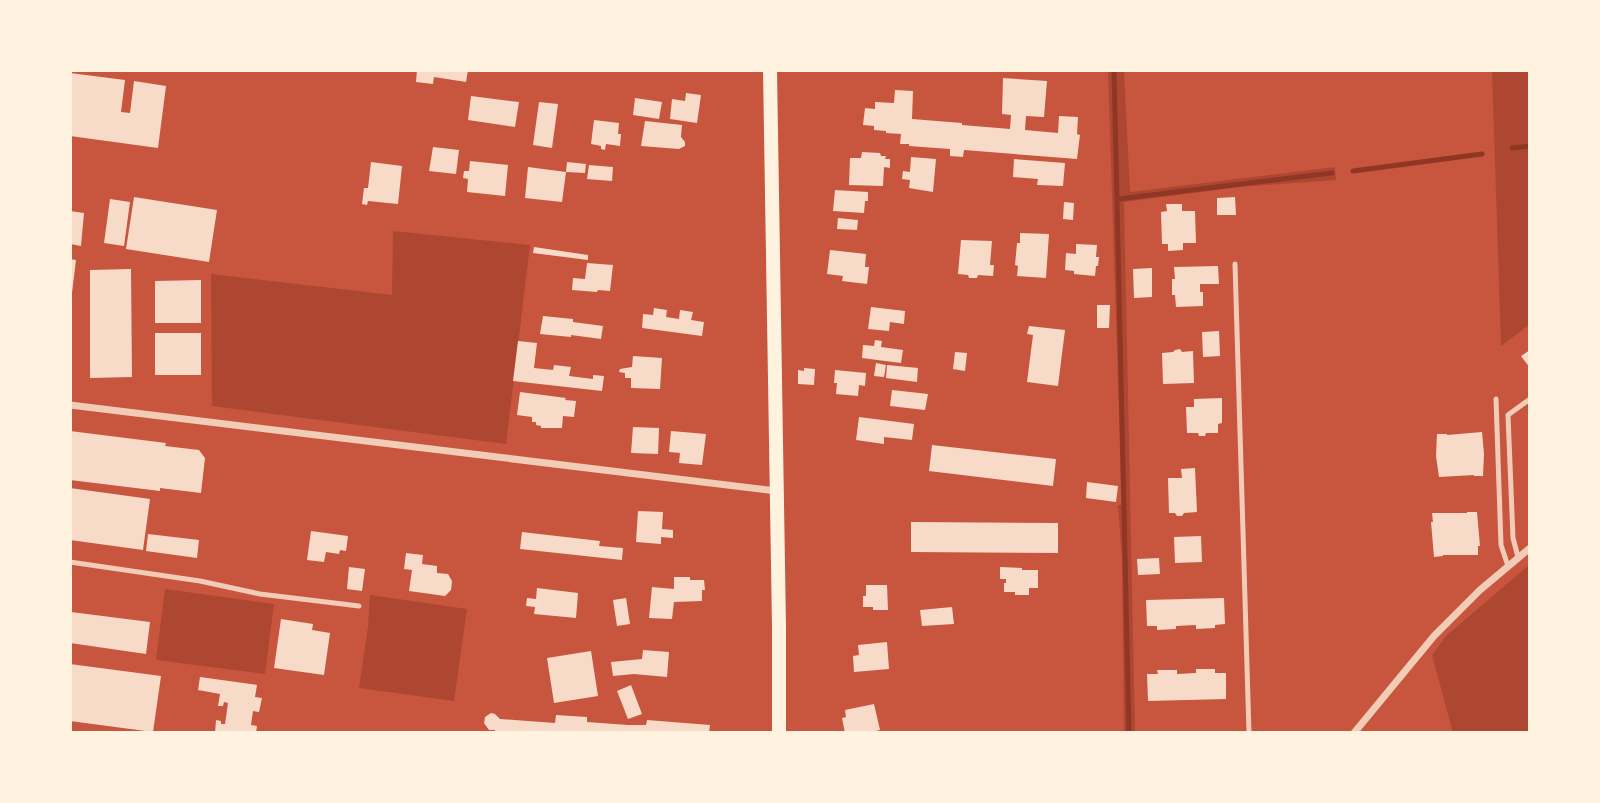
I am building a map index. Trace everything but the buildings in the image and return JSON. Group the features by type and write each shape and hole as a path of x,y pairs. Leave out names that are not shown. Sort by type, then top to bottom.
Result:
{"main road":[{"path":"769,70 779,733"}],"street":[{"path":"70,405 776,491"},
{"path":"1354,733 1434,636 1480,590 1530,548"}],"lane":[{"path":"1235,264 1249,733"},
{"path":"1496,399 1501,545 1508,566"},
{"path":"1518,557 1513,538 1508,415 1530,399"},
{"path":"70,562 200,581 260,594 359,606"}],"shaded area":[{"path":"1108,70 1124,70 1130,192 1335,167 1336,180 1239,187 1124,202 1135,733 1124,733 1122,558 1118,505 1122,505"},
{"path":"1492,70 1530,70 1530,324 1501,346"},
{"path":"393,231 530,245 506,444 212,406 211,274 392,295"},
{"path":"1530,564 1530,733 1453,733 1432,655 1446,636"},
{"path":"165,589 274,604 265,674 156,660"},
{"path":"370,595 467,609 454,701 359,688"}],"waterway":[{"path":"1114,70 1129,733"},
{"path":"1512,148 1530,146"},
{"path":"1353,171 1482,154"},
{"path":"1118,199 1332,173"}]}
